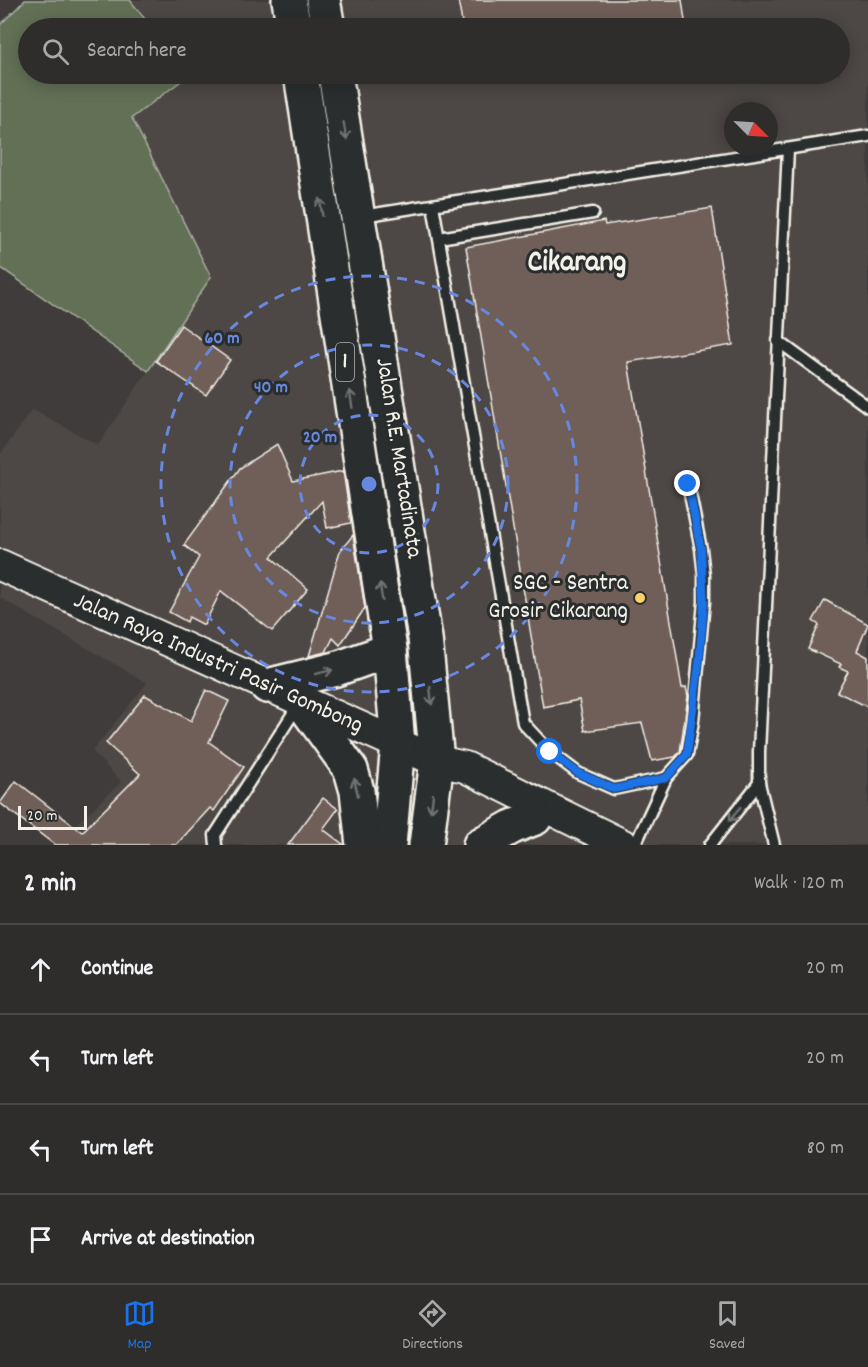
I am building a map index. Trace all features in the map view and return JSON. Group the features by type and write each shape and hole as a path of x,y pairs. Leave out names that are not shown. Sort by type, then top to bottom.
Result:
{"highway":[{"path":"289,0 292,18"},
{"path":"323,0 326,18"},
{"name":"Jalan R.E. Martadinata","path":"303,84 390,650 398,744 389,845"},
{"name":"Jalan R.E. Martadinata","path":"337,84 425,638 437,761 426,845"},
{"path":"267,686 336,669 390,650"},
{"path":"301,701 351,770 357,790 363,845"},
{"path":"480,845 512,827 535,818"}],"main road":[{"name":"Jalan Raya Industri Pasir Gombong","path":"0,565 437,761 465,767 623,845"},
{"name":"Jalan Raya Industri Pasir Gombong","path":"437,761 457,780 590,845"}],"lane":[{"path":"359,216 868,136"},
{"path":"774,845 759,783 788,149"},
{"path":"433,205 523,723 550,752 578,773 614,789 666,778"},
{"path":"439,238 593,213"},
{"path":"778,341 868,407"},
{"path":"635,845 666,778 687,755 699,664 704,602 701,549 688,484"},
{"path":"216,845 215,835 301,701"},
{"path":"710,845 759,783"}],"shaded area":[{"path":"130,0 868,0 868,845 54,845 121,782 92,751 147,683 0,598 0,455 32,409 98,445 211,277 132,118 178,84 850,84 850,18 144,18"}],"green space":[{"path":"25,0 130,0 144,18 18,18 18,84 177,84 132,118 211,277 148,371 0,267 0,25"}],"building":[{"path":"458,0 682,0 685,18 461,18"},
{"path":"712,208 733,345 628,362 682,688 686,687 688,696 680,752 675,757 652,761 642,723 585,731 579,700 543,707 466,247 604,221 605,225"},
{"path":"181,325 230,360 206,395 156,361"},
{"path":"277,444 293,481 343,471 351,523 327,528 322,501 271,557 308,589 272,631 221,591 204,625 189,617 187,622 169,612 199,557 184,545 240,468"},
{"path":"353,535 365,608 340,645 333,638 326,652 309,656 340,551"},
{"path":"825,600 868,624 857,651 868,657 868,707 837,692 848,671 839,667 841,664 808,649 819,625 813,621"},
{"path":"206,690 229,701 209,742 244,767 214,811 210,808 176,845 55,845 0,803 16,781 82,832 140,774 106,743 145,695 191,721"},
{"path":"323,798 338,809 323,829 344,845 288,845"}],"place":[{"name":"SGC - Sentra Grosir Cikarang","path":"640,598"}],"district":[{"name":"Cikarang","path":"577,264"}],"route":[{"path":"550,752 578,773 614,789 666,778 687,755 693,721 704,602 701,549 688,484"}]}
